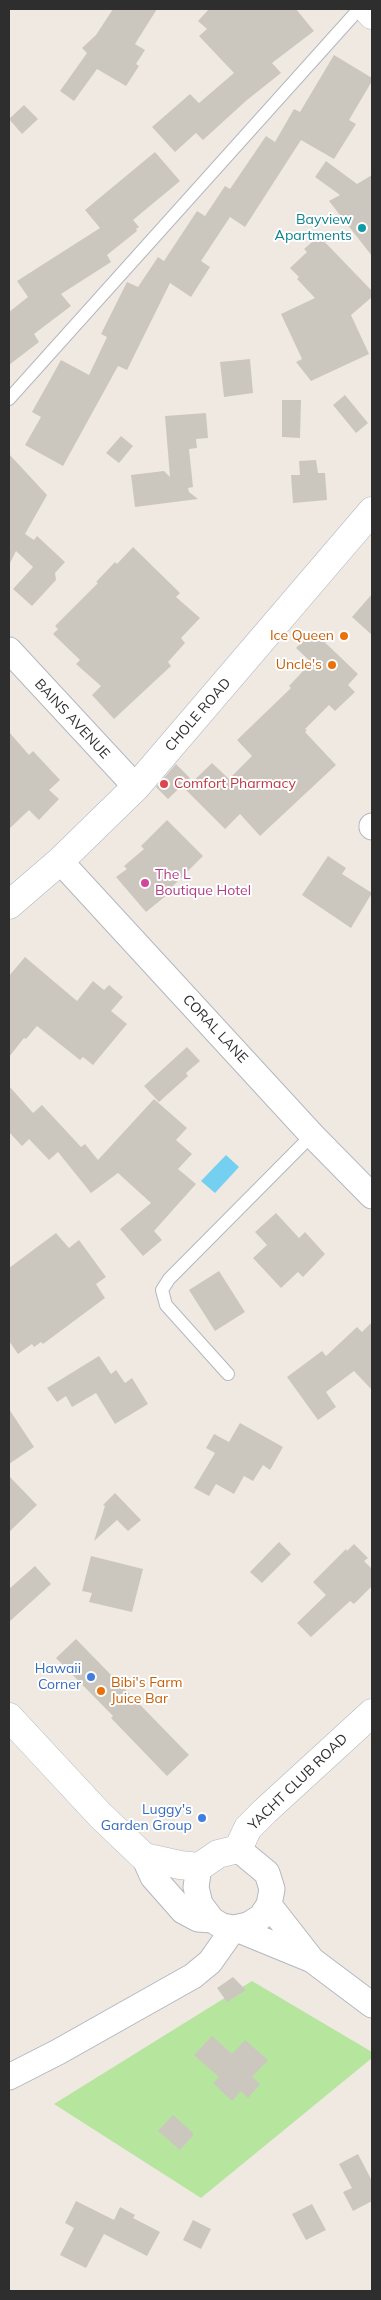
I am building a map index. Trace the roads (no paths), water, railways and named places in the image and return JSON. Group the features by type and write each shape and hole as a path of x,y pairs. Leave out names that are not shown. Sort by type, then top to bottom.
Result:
{"street":[{"path":"367,9 372,15"},
{"name":"CHOLE ROAD","path":"9,905 60,861 136,787 372,511"},
{"name":"BAINS AVENUE","path":"9,650 136,787"},
{"name":"CORAL LANE","path":"60,861 312,1135 372,1196"},
{"name":"YACHT CLUB ROAD","path":"238,1848 248,1828 372,1713"},
{"path":"9,1716 100,1815 144,1858 153,1877 183,1911 198,1919 223,1924 248,1925 261,1917 269,1905 272,1889 257,1845 265,1811"},
{"path":"144,1858 199,1867 218,1854 238,1848 267,1873"},
{"path":"199,1867 196,1887 200,1904 223,1924 312,1960 372,2004"},
{"path":"269,1905 312,1960"},
{"path":"9,2077 100,2029 192,1976 210,1962 223,1924"}],"lane":[{"path":"9,399 359,9"},
{"path":"228,1374 166,1305 162,1290 169,1279 312,1135"}],"water":[{"path":"226,1155 239,1167 215,1193 201,1181"}],"place":[{"name":"Bayview Apartments","path":"362,228"},
{"name":"Ice Queen","path":"344,636"},
{"name":"Uncle's","path":"332,665"},
{"name":"Comfort Pharmacy","path":"164,784"},
{"name":"The L Boutique Hotel","path":"145,883"},
{"name":"Hawaii Corner","path":"91,1677"},
{"name":"Bibi's Farm Juice Bar","path":"101,1691"},
{"name":"Luggy's Garden Group","path":"202,1818"}]}
